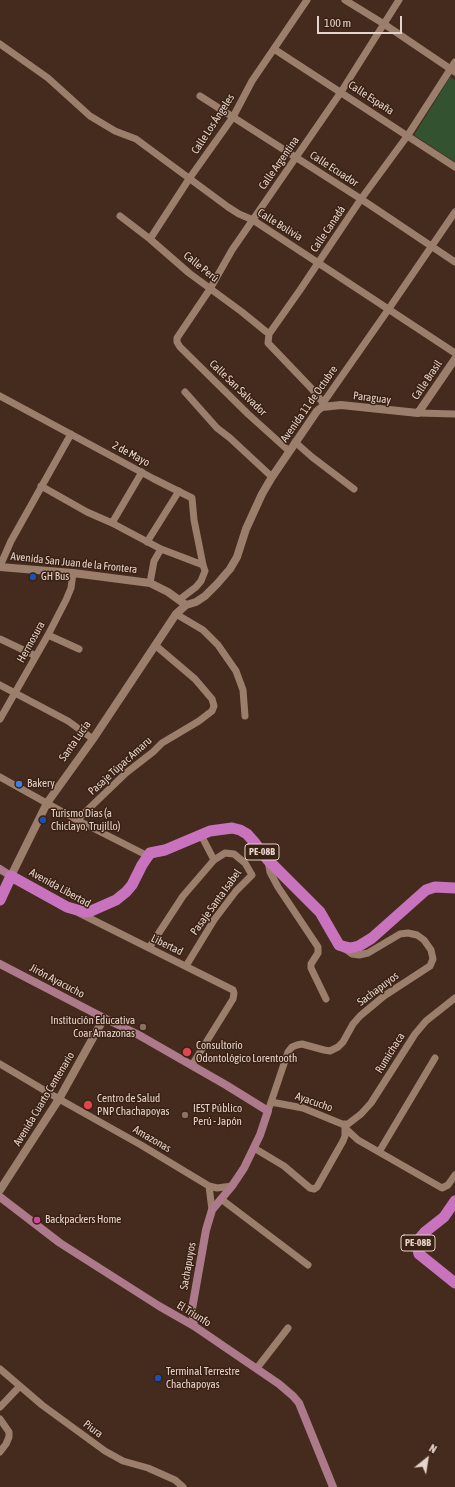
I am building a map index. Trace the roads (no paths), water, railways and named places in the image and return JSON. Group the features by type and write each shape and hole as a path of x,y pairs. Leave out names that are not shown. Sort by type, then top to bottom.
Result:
{"highway":[{"name":"PE-08B","path":"152,855 210,831 222,829 240,830 247,834 267,859 320,912 339,945"},
{"path":"75,910 84,912 91,911 116,900 132,885 152,855"},
{"path":"88,918 106,911 133,893 152,855"},
{"name":"Santa Lucía","path":"0,900 7,878"},
{"name":"Avenida Libertad","path":"7,878 75,910"},
{"name":"Avenida Libertad","path":"7,878 65,913 88,918"},
{"path":"339,945 350,948 359,946 372,938 426,890 435,887 455,888"},
{"name":"PE-08B","path":"455,1201 444,1217 425,1232 419,1239 417,1246 419,1254 426,1261 455,1282"}],"main road":[{"name":"Avenida Libertad","path":"0,869 7,878"},
{"name":"Jirón Ayacucho","path":"0,964 104,1018"},
{"path":"104,1018 137,1034 192,1065 268,1111"},
{"name":"Sachapuyos","path":"194,1326 192,1309 206,1230 212,1210 232,1186 254,1148 268,1111"},
{"name":"El Triunfo","path":"0,1197 60,1243 159,1306 194,1326 257,1368 293,1396 299,1403 333,1487"}],"street":[{"name":"Calle Los Ángeles","path":"150,239 233,117 252,81 307,0"},
{"path":"345,0 384,24 452,71"},
{"name":"Calle Argentina","path":"177,338 210,289 232,250 297,158 399,0"},
{"name":"Calle Bolivia","path":"0,44 48,78 90,116 115,131 136,139 239,214 253,220 319,262 455,354"},
{"name":"Calle España","path":"274,49 455,167"},
{"name":"Calle Canadá","path":"269,334 452,71 455,62"},
{"name":"Calle Ecuador","path":"200,96 455,262"},
{"name":"Avenida 11 de Octubre","path":"186,605 196,602 205,596 230,570 237,557 253,512 272,476 323,405 455,212"},
{"name":"Calle Perú","path":"120,216 150,239 189,273 269,334"},
{"path":"269,334 268,343 312,389 323,405"},
{"name":"Calle San Salvador","path":"177,338 176,342 248,414 289,451"},
{"name":"Calle Brasil","path":"418,414 455,359"},
{"path":"185,392 218,428 272,476"},
{"name":"2 de Mayo","path":"0,396 192,498 194,520 203,565"},
{"name":"Paraguay","path":"323,405 340,405 418,414"},
{"path":"418,414 455,414"},
{"path":"0,567 11,541 71,434"},
{"path":"295,442 354,489"},
{"path":"112,523 142,472"},
{"path":"41,486 87,512 112,523 161,549 203,565 205,571 201,581 192,591 179,600"},
{"path":"147,542 179,491"},
{"path":"150,583 154,561 161,549"},
{"name":"Avenida San Juan de la Frontera","path":"0,567 72,573 150,583 186,605"},
{"name":"Hermosura","path":"0,719 14,692 48,635 71,588 72,573"},
{"name":"Santa Lucía","path":"7,878 47,803 93,739 176,614 186,605"},
{"path":"176,614 202,630 218,646 236,670 243,690 245,716"},
{"path":"48,635 79,649"},
{"path":"0,639 36,656"},
{"name":"Pasaje Túpac Amaru","path":"77,820 126,773 162,743 199,721 212,711 214,702 195,679 155,645"},
{"path":"0,685 68,720 93,739"},
{"path":"0,777 77,820 152,855"},
{"path":"149,948 183,896 214,860 202,835"},
{"name":"Pasaje Santa Isabel","path":"186,966 214,920 236,891 252,875 244,862 234,854 225,853 214,860"},
{"path":"267,859 270,872 278,886 318,946 318,953 311,964 311,968 326,999"},
{"name":"Avenida Libertad","path":"75,910 88,918"},
{"name":"Libertad","path":"88,918 233,990 234,999 192,1065"},
{"name":"Sachapuyos","path":"268,1111 288,1052 292,1047 302,1044 330,1051 338,1047 360,1016 384,996 430,966 433,959 431,950 424,940 417,935 408,933 400,934 368,953 359,955 352,954 339,945"},
{"name":"Rumichaca","path":"346,1126 361,1114 371,1103 415,1034 426,1021 455,998"},
{"name":"Avenida Cuarto Centenario","path":"0,1190 59,1099 104,1018"},
{"path":"379,1152 435,1058"},
{"name":"Amazonas","path":"0,1064 209,1186 217,1188 232,1186"},
{"name":"Ayacucho","path":"271,1102 303,1108 346,1126 358,1140 442,1188 448,1185 455,1175"},
{"path":"254,1148 284,1166 310,1188 314,1189 317,1187 346,1136 346,1126"},
{"path":"209,1186 212,1210"},
{"path":"221,1199 308,1265"},
{"path":"257,1368 288,1328"},
{"name":"Piura","path":"0,1369 19,1387 105,1451 123,1461 148,1468 175,1480 183,1487"},
{"path":"0,1407 19,1387"},
{"path":"0,1419 9,1432 9,1437 0,1452"}],"place":[{"name":"GH Bus","path":"33,577"},
{"name":"Bakery","path":"19,784"},
{"name":"Turismo Dias (a Chiclayo, Trujillo)","path":"43,820"},
{"name":"Institución Educativa Coar Amazonas","path":"143,1027"},
{"name":"Consultorio Odontológico Lorentooth","path":"187,1052"},
{"name":"Centro de Salud PNP Chachapoyas","path":"88,1105"},
{"name":"IEST Público Perú - Japón","path":"185,1115"},
{"name":"Backpackers Home","path":"37,1220"},
{"name":"Terminal Terrestre Chachapoyas","path":"158,1378"}]}
